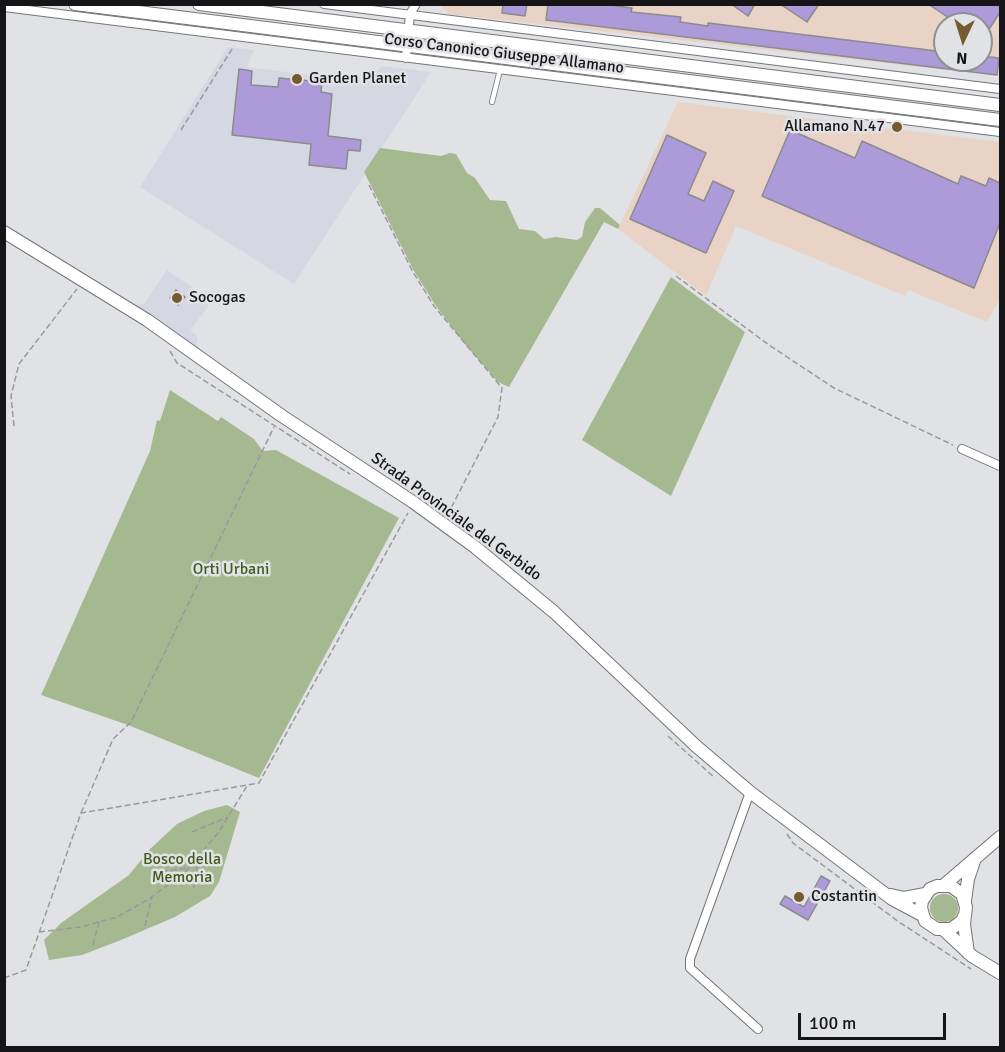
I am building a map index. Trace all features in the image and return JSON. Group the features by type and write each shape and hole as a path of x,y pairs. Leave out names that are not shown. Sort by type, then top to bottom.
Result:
{"main road":[{"name":"Corso Canonico Giuseppe Allamano","path":"75,4 407,52 1000,120"},
{"name":"Corso Canonico Giuseppe Allamano","path":"199,4 1000,105"},
{"name":"Strada Provinciale del Gerbido","path":"4,232 78,287 154,325 282,416 441,522 554,612 696,746 750,792 884,893 922,915 931,926 944,930 968,953 1000,973"},
{"path":"922,915 921,908 925,894 930,889 944,885 1000,837"},
{"path":"968,953 965,901 968,879 975,857"},
{"path":"944,885 957,889 965,901"},
{"path":"884,893 904,898 925,894"},
{"path":"944,930 958,926 966,914"}],"street":[{"name":"Corso Canonico Giuseppe Allamano","path":"324,4 390,8 410,14 1000,89"},
{"path":"407,52 410,14 416,4"},
{"name":"Corso Canonico Giuseppe Allamano","path":"4,7 238,37 407,52 500,70 1000,132"},
{"path":"962,449 1000,466"},
{"path":"750,792 690,959 690,968 758,1029"}],"lane":[{"path":"492,102 500,70"}],"path":[{"path":"181,130 238,37"},
{"path":"369,185 413,272 434,306 502,388 498,417 449,512 441,522"},
{"path":"676,276 768,345 834,388 962,449"},
{"path":"14,426 11,396 19,364 78,287"},
{"path":"167,345 177,363 347,474 352,474"},
{"path":"4,978 26,970 81,813 113,739 131,722 274,426"},
{"path":"81,813 259,783 410,510"},
{"path":"668,731 668,738 711,776 718,779"},
{"path":"39,932 99,922 117,916 152,896 189,868 228,817 248,785"},
{"path":"192,832 228,817"},
{"path":"786,832 793,843 898,922 976,972"},
{"path":"194,888 198,857"},
{"path":"153,873 189,868"},
{"path":"146,926 152,896"},
{"path":"93,945 99,922"}],"shaded area":[{"path":"440,5 1000,5 1000,76 964,72 993,72 993,12 933,12 933,68 449,14"},
{"path":"228,47 254,50 247,67 365,82 382,66 431,72 294,284 140,187"},
{"path":"678,102 1000,142 1000,298 987,322 908,290 905,296 736,226 706,296 618,229"},
{"path":"167,270 212,301 190,331 197,336 197,344 204,356 133,305 144,304"}],"green space":[{"path":"380,148 441,156 456,154 467,173 475,178 490,200 506,201 519,229 535,231 544,239 556,237 577,240 582,237 585,222 595,208 600,208 620,225 618,229 604,222 509,387 498,382 464,343 436,306 414,271 364,172"},
{"path":"671,277 745,332 671,496 582,440"},
{"name":"Orti Urbani","path":"170,390 218,421 221,417 254,439 263,451 276,450 399,518 259,778 128,725 41,695 150,451 157,420 160,421"},
{"name":"Bosco della Memoria","path":"227,805 240,812 219,882 210,896 175,917 121,940 82,955 49,960 44,940 61,923 129,875 149,850 177,824 204,811"},
{"path":"944,894 954,898 958,908 954,918 944,922 934,918 930,908 934,898"}],"building":[{"path":"503,4 527,4 525,16 502,13"},
{"path":"548,4 602,4 632,8 631,12 681,17 680,22 708,26 708,23 933,51 933,67 546,20"},
{"path":"731,4 755,4 748,16"},
{"path":"780,4 819,4 807,22"},
{"path":"928,4 1000,4 1000,12 993,23 993,12 940,12"},
{"path":"993,57 999,58 997,75 972,72 993,72"},
{"path":"239,69 252,71 251,85 278,87 279,78 322,82 321,92 332,94 328,136 361,140 360,151 348,150 346,169 309,165 311,144 232,135"},
{"path":"790,130 855,158 862,141 958,184 961,176 986,186 989,178 1000,183 1000,223 974,288 762,196"},
{"path":"667,135 706,153 688,194 704,201 713,181 734,191 706,253 630,219"},
{"path":"176,290 185,297 178,305 170,298"},
{"path":"821,876 830,881 808,920 780,904 785,896 804,907"}],"place":[{"name":"Garden Planet","path":"297,79"},
{"name":"Allamano N.47","path":"897,127"},
{"name":"Socogas","path":"177,298"},
{"name":"Costantin","path":"799,897"}]}
